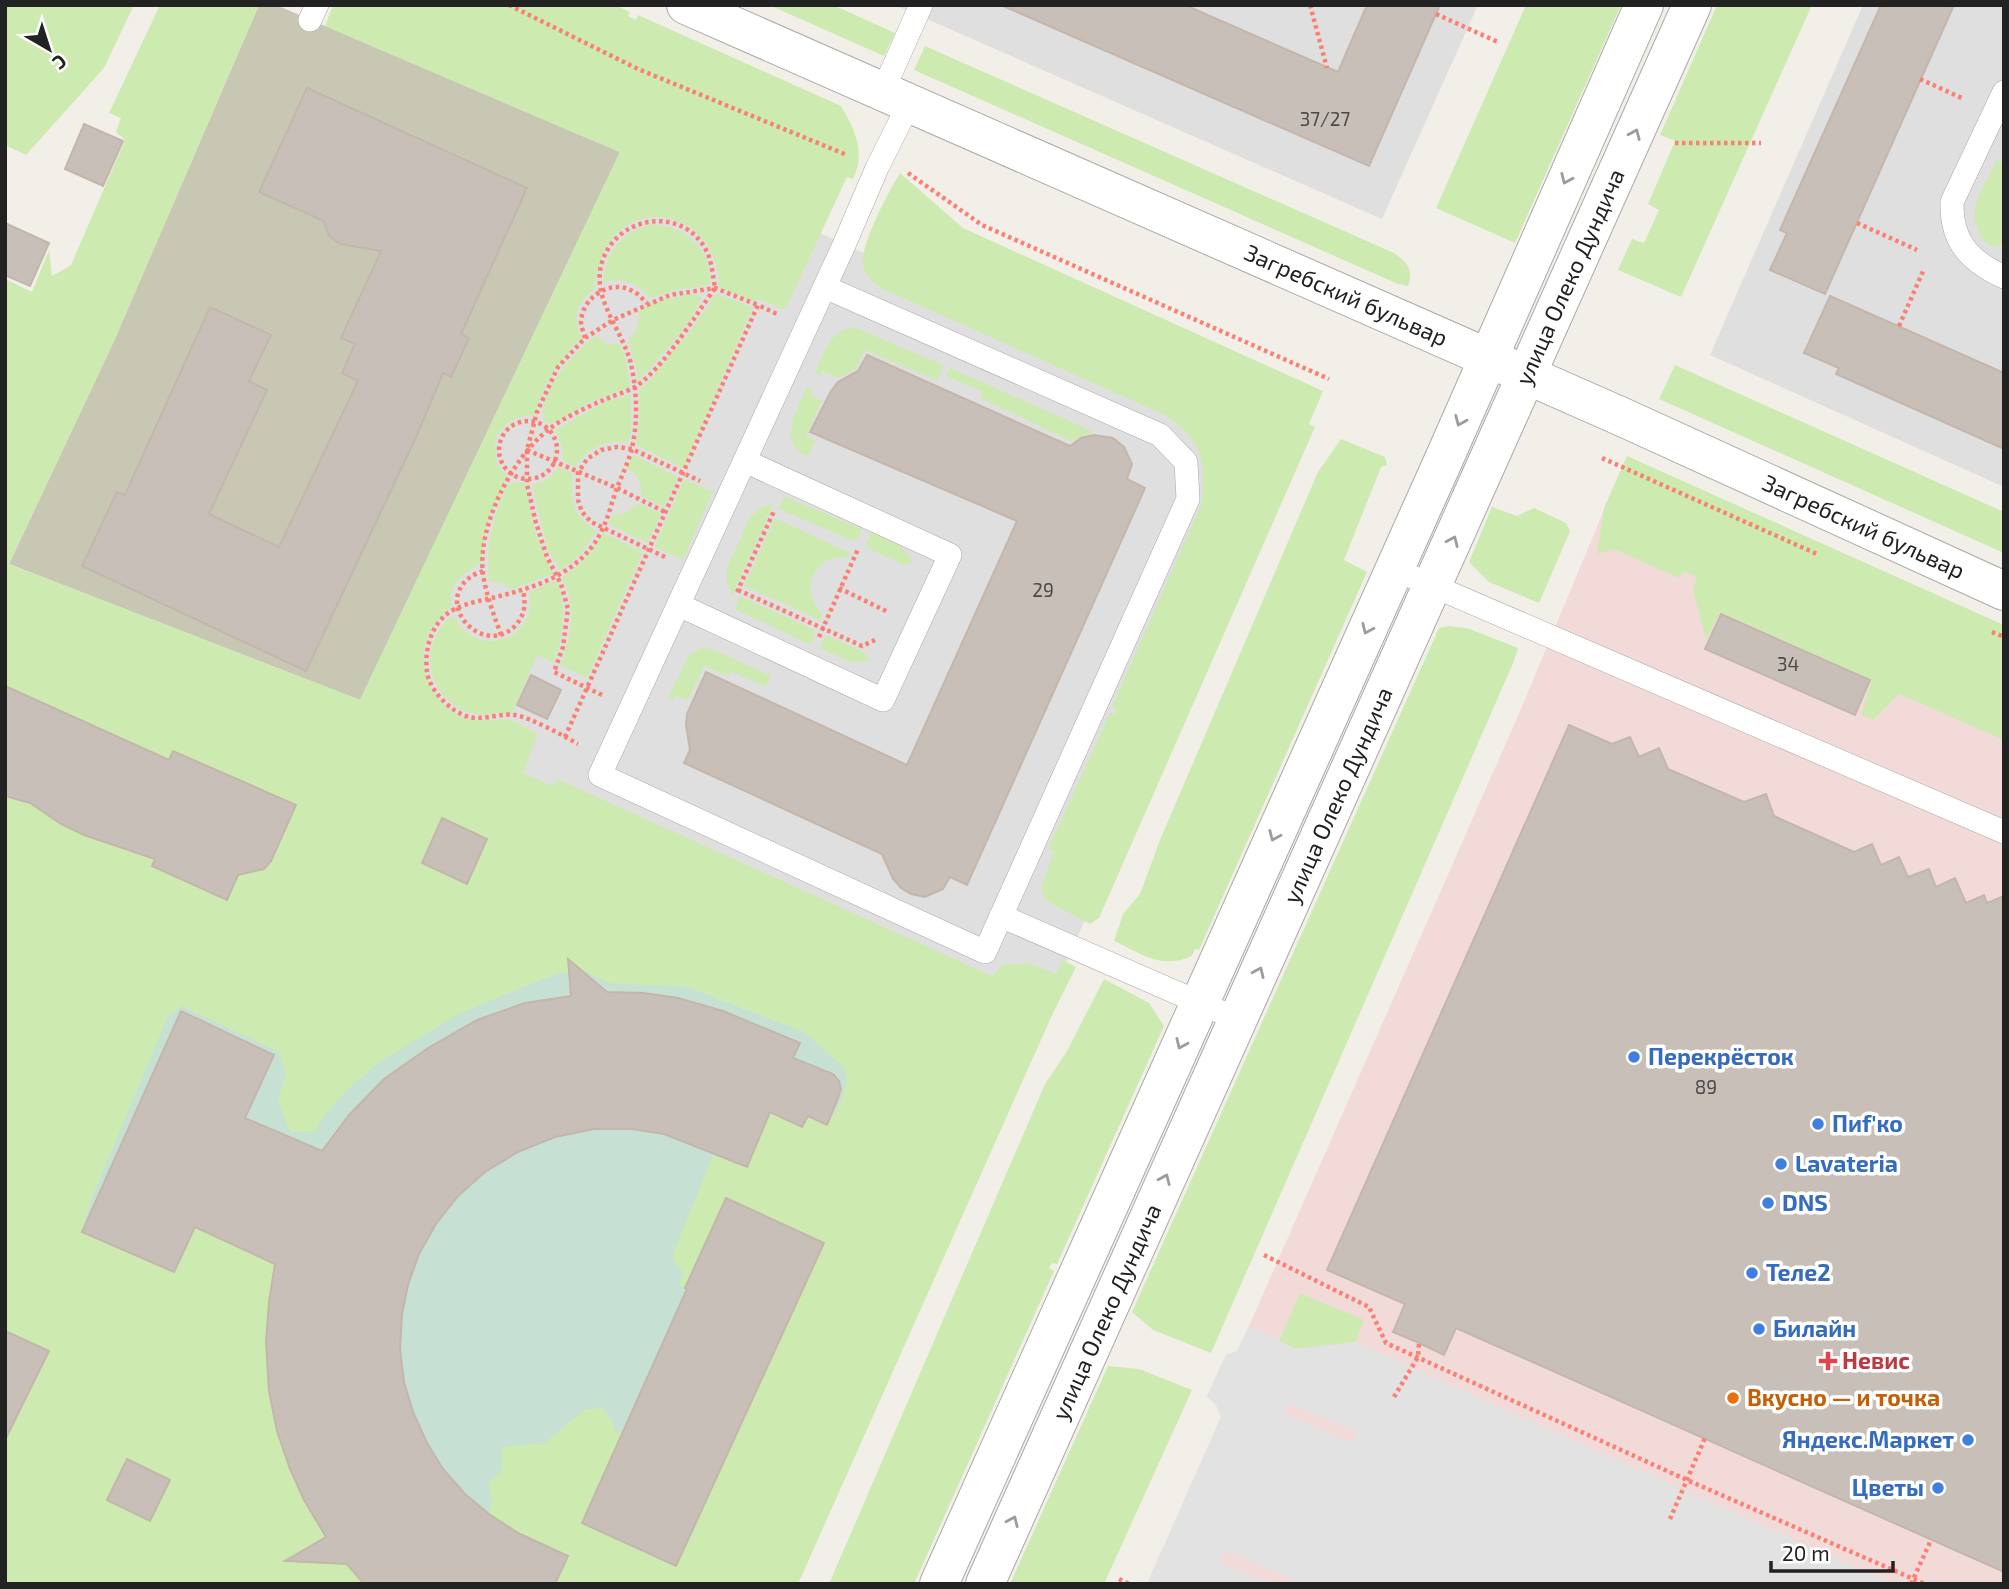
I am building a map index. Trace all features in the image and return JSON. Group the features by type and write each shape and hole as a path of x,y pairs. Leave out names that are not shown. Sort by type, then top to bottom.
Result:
{"street":[{"name":"Загребский бульвар","path":"686,5 1528,376 2004,591"},
{"name":"улица Олеко Дундича","path":"939,1584 1644,5"},
{"name":"улица Олеко Дундича","path":"985,1584 1692,5"}],"lane":[{"path":"825,287 1160,435 1186,462 1188,499 985,952 600,775 877,168 921,5"},
{"path":"1999,102 1952,202 1952,220 1958,238 1968,254 1983,267 2004,277"},
{"path":"678,606 884,700 950,555 745,461"},
{"path":"1394,569 2004,832"},
{"path":"1001,916 1237,1019"},
{"path":"1059,1316 1097,1331"}],"path":[{"path":"509,5 638,69 877,168 904,170 982,225 1329,379"},
{"path":"1310,5 1327,68"},
{"path":"1436,15 1498,42"},
{"path":"1920,79 1999,102"},
{"path":"1665,144 1761,143"},
{"path":"500,635 488,599 483,571 487,528 512,474 527,450 549,429 634,387 647,377 679,339 715,288 707,250 693,234 681,226 648,220 633,225 612,243 600,269 599,291 630,362 634,387 636,418 632,449 602,529 582,559 557,576 523,590 488,599 457,608 448,614 436,626 426,648 427,676 443,703 475,719 514,715 607,759"},
{"path":"1857,223 1917,250"},
{"path":"1899,326 1924,269"},
{"path":"585,338 581,321 586,304 599,291 616,286 634,291 647,303"},
{"path":"631,709 554,672 563,647 568,609 541,541 527,480 527,450 535,422 558,367 585,338 612,320 647,303 670,295 715,288 776,314 783,314"},
{"path":"565,737 758,305"},
{"path":"535,422 549,429 557,445 555,462 544,475 527,480 512,474 500,458 502,438 507,430 515,424 535,422"},
{"path":"695,570 591,522 582,512 578,500 579,473 587,459 601,450 617,447 632,449 729,495"},
{"path":"527,450 617,488 665,512"},
{"path":"1602,458 1828,559"},
{"path":"722,626 788,481"},
{"path":"774,513 785,518"},
{"path":"807,664 872,519"},
{"path":"845,545 868,555"},
{"path":"483,571 467,579 458,593 457,608 461,618 473,632 491,637 514,626 523,615 523,590"},
{"path":"738,590 862,646 875,640 879,631"},
{"path":"884,621 894,601"},
{"path":"1991,631 2004,637"},
{"path":"1264,1255 1369,1307 1386,1343 1912,1581 1925,1584"},
{"path":"1394,1398 1418,1357 1419,1343"},
{"path":"1670,1519 1705,1438"},
{"path":"1912,1581 1931,1540"},
{"path":"1119,1579 1129,1584"}],"shaded area":[{"path":"259,5 276,5 620,152 360,700 9,564 114,341"},
{"path":"895,5 1478,5 1382,219"},
{"path":"1863,5 2004,5 2004,487 1710,355"},
{"path":"625,144 1293,449 1046,1008 360,700"},
{"path":"1604,510 1741,570 1722,614 1870,680 1891,633 2004,684 2004,1584 1147,1584 1221,1417 1216,1405 1207,1396 1226,1355 1237,1351 1249,1326 1521,709"},
{"path":"586,972 609,983 687,987 804,1032 844,1067 847,1080 842,1100 827,1125 808,1116 802,1127 770,1112 714,1153 673,1259 684,1273 679,1285 687,1289 622,1433 617,1431 615,1434 612,1421 602,1408 584,1410 545,1443 502,1447 501,1471 488,1483 492,1501 489,1514 518,1533 568,1556 555,1584 364,1584 342,1558 332,1563 323,1563 310,1547 326,1537 304,1500 290,1469 266,1342 275,1264 195,1227 174,1272 82,1232 92,1197 168,1016 182,1006 279,1052 286,1075 278,1100 289,1131 314,1133 323,1117 345,1092 381,1061 462,1012 558,973"},
{"path":"1249,1326 1296,1349 1355,1342 1893,1584 1290,1584 1292,1579 1224,1550 1219,1562 1272,1584 1147,1584 1221,1417 1216,1405 1207,1396 1226,1355 1237,1351","holes":["1289,1404 1357,1432 1353,1443 1284,1414"]}],"green space":[{"path":"5,5 134,5 104,68 26,155 5,145"},
{"path":"160,5 259,5 114,341 9,564 360,700 620,152 325,26 333,5 615,5 630,12 628,16 636,20 638,15 841,106 851,123 859,151 857,169 853,179 847,177 786,308 758,299 756,302 719,287 714,258 700,236 681,222 659,217 637,220 617,233 602,255 595,288 578,310 577,323 582,338 552,373 534,416 521,417 511,422 495,439 496,462 507,476 486,526 481,563 454,585 452,606 440,617 431,631 424,654 428,682 438,699 453,712 477,721 509,720 538,734 523,773 553,786 557,779 992,976 1003,965 1029,963 1056,974 1063,960 1076,967 798,1584 5,1584 5,279 32,292 49,250 52,276 71,265 125,140 116,132 121,118 109,113"},
{"path":"769,5 833,5 895,33 884,56"},
{"path":"1526,5 1621,5 1515,243 1436,208"},
{"path":"1717,5 1812,5 1681,297 1618,270 1632,239 1644,243 1659,210 1648,204 1675,141 1660,135"},
{"path":"925,46 1394,253 1408,267 1408,286 1398,284 914,70"},
{"path":"1997,160 2004,164 2004,243 1994,246 1982,238 1977,228 1975,208"},
{"path":"900,173 963,228 1323,391 1309,424 1315,427 1099,918 1090,924 1045,900 1041,887 1054,852 1048,849 1110,713 1115,714 1116,709 1112,707 1201,505 1202,463 1194,442 1163,414 883,289 872,280 864,269 864,250 878,215"},
{"path":"654,224 677,230 694,242 706,260 711,283 650,298 629,282 617,280 603,283 607,261 618,244 633,231"},
{"path":"691,294 701,296 693,315 637,382 637,370 628,342 638,326 639,311 659,301"},
{"path":"716,294 753,307 683,468 636,445 639,390 691,330"},
{"path":"854,327 943,365 938,381 865,350 856,369 838,378 822,371 820,376 815,374 828,344 839,333"},
{"path":"596,336 608,344 620,344 627,364 630,387 590,402 549,424 544,420 544,409 552,385 568,362"},
{"path":"1675,365 2004,512 2004,553 1659,399"},
{"path":"950,368 1094,432 1071,441 980,398 982,391 946,376"},
{"path":"807,387 813,390 811,395 822,401 806,436 816,440 808,456 798,450 791,434 795,415"},
{"path":"631,394 631,435 628,442 612,442 598,446 586,454 576,467 562,460 563,450 555,430 603,403"},
{"path":"1341,439 1385,457 1387,465 1381,467 1344,560 1367,572 1199,950 1195,949 1192,956 1181,960 1152,959 1114,941 1123,914 1140,894 1160,840 1318,472"},
{"path":"633,455 678,477 664,507 641,496 639,480 627,469"},
{"path":"1627,456 2004,625 2004,740 1899,694 1873,720 1861,714 1872,680 1720,612 1706,640 1693,589 1697,577 1683,571 1679,578 1614,549 1597,554 1604,508"},
{"path":"559,467 573,474 575,507 583,521 597,531 579,556 560,571 547,548 532,485 546,481"},
{"path":"684,479 713,492 683,560 654,547"},
{"path":"516,482 525,484 535,532 553,574 510,590 504,584 489,581 488,556 497,510 507,486"},
{"path":"784,496 862,529 858,538 853,541 779,509"},
{"path":"638,503 661,514 648,543 608,524 612,515 626,513"},
{"path":"774,503 732,596 727,583 727,568 750,517 760,508"},
{"path":"1492,507 1517,516 1534,508 1566,523 1570,531 1539,603 1489,582 1469,562"},
{"path":"775,518 850,553 849,557 826,561 815,572 811,594 823,614 820,620 744,586"},
{"path":"871,532 900,546 914,562 904,565 870,549 866,545"},
{"path":"603,533 643,552 587,678 560,665 571,622 570,599 562,578 584,560"},
{"path":"555,581 559,584 563,614 562,633 554,663 537,655 512,713 474,714 450,702 440,691 431,665 431,651 442,625 454,615 463,629 476,638 489,641 503,639 515,633 524,623 529,609 529,592"},
{"path":"740,596 815,630 811,645 735,609"},
{"path":"1439,628 1467,628 1518,648 1514,661 1211,1353 1153,1330 1132,1312"},
{"path":"826,635 864,652 869,661 852,662 819,648"},
{"path":"701,648 712,649 771,676 765,687 731,671 728,676 704,666 688,700 676,695 673,701 668,698 689,655"},
{"path":"1104,979 1149,1003 1164,1026 1057,1264 1052,1263 1049,1268 1054,1271 914,1584 829,1584 1045,1084 1067,1051"},
{"path":"1300,1293 1364,1320 1355,1342 1296,1349 1279,1341"},
{"path":"1108,1366 1139,1369 1192,1390 1104,1584 1010,1584"}],"building":[{"path":"1001,5 1185,5 1338,72 1367,5 1440,5 1369,166"},
{"path":"1881,5 1954,5 1825,294 1770,270 1787,233 1780,230"},
{"path":"307,88 527,188 461,334 469,338 451,377 443,373 417,435 306,671 82,566 117,492 125,495 210,307 271,335 249,381 267,390 209,514 279,547 358,381 342,373 355,344 341,338 381,251 340,244 329,236 324,221 259,192"},
{"path":"84,124 123,141 103,186 65,169"},
{"path":"5,223 49,243 30,286 5,275"},
{"path":"1830,296 2004,373 2004,449 1836,374 1839,368 1804,353"},
{"path":"867,355 1070,446 1081,438 1094,435 1113,438 1124,447 1132,464 1127,479 1145,488 967,885 950,877 943,889 925,897 911,894 901,888 893,879 882,854 684,763 690,750 687,714 706,672 907,765 1017,521 810,432 831,391 838,382 858,371"},
{"path":"1721,614 1870,680 1855,715 1705,649"},
{"path":"531,675 561,690 547,719 517,705"},
{"path":"5,686 169,760 173,751 296,805 271,861 264,869 238,875 227,900 152,866 155,859 84,835 61,824 30,803 5,796"},
{"path":"1569,725 1612,744 1630,737 1639,757 1659,748 1668,769 1744,802 1766,794 1774,816 1854,852 1872,844 1881,865 1899,857 1908,877 1929,869 1936,887 1955,878 1966,903 1984,895 1987,903 2004,896 2004,1572 1456,1328 1444,1355 1393,1332 1405,1304 1327,1270"},
{"path":"442,818 487,839 467,884 422,863"},
{"path":"568,959 607,992 644,993 678,998 723,1011 800,1043 793,1058 833,1074 839,1081 841,1089 827,1125 808,1116 802,1127 770,1112 747,1167 664,1134 631,1129 594,1129 555,1137 518,1152 485,1172 458,1196 436,1224 419,1254 408,1285 402,1314 400,1349 404,1382 413,1412 443,1469 465,1494 518,1533 568,1556 555,1584 364,1584 347,1564 285,1561 326,1537 304,1500 290,1469 277,1431 269,1391 266,1342 275,1264 195,1227 174,1272 82,1232 181,1011 274,1055 245,1118 322,1151 349,1115 384,1079 428,1048 477,1020 525,1003 571,996"},
{"path":"726,1198 824,1243 676,1566 582,1523"},
{"path":"5,1331 49,1351 5,1440"},
{"path":"127,1459 170,1480 150,1521 107,1500"}],"place":[{"name":"Перекрёсток","path":"1634,1057"},
{"name":"Пиf'ко","path":"1818,1124"},
{"name":"Lavateria","path":"1781,1164"},
{"name":"DNS","path":"1768,1203"},
{"name":"Теле2","path":"1752,1273"},
{"name":"Билайн","path":"1759,1329"},
{"name":"Невис","path":"1828,1361"},
{"name":"Вкусно — и точка","path":"1733,1398"},
{"name":"Яндекс.Маркет","path":"1968,1440"},
{"name":"Цветы","path":"1938,1488"}]}
